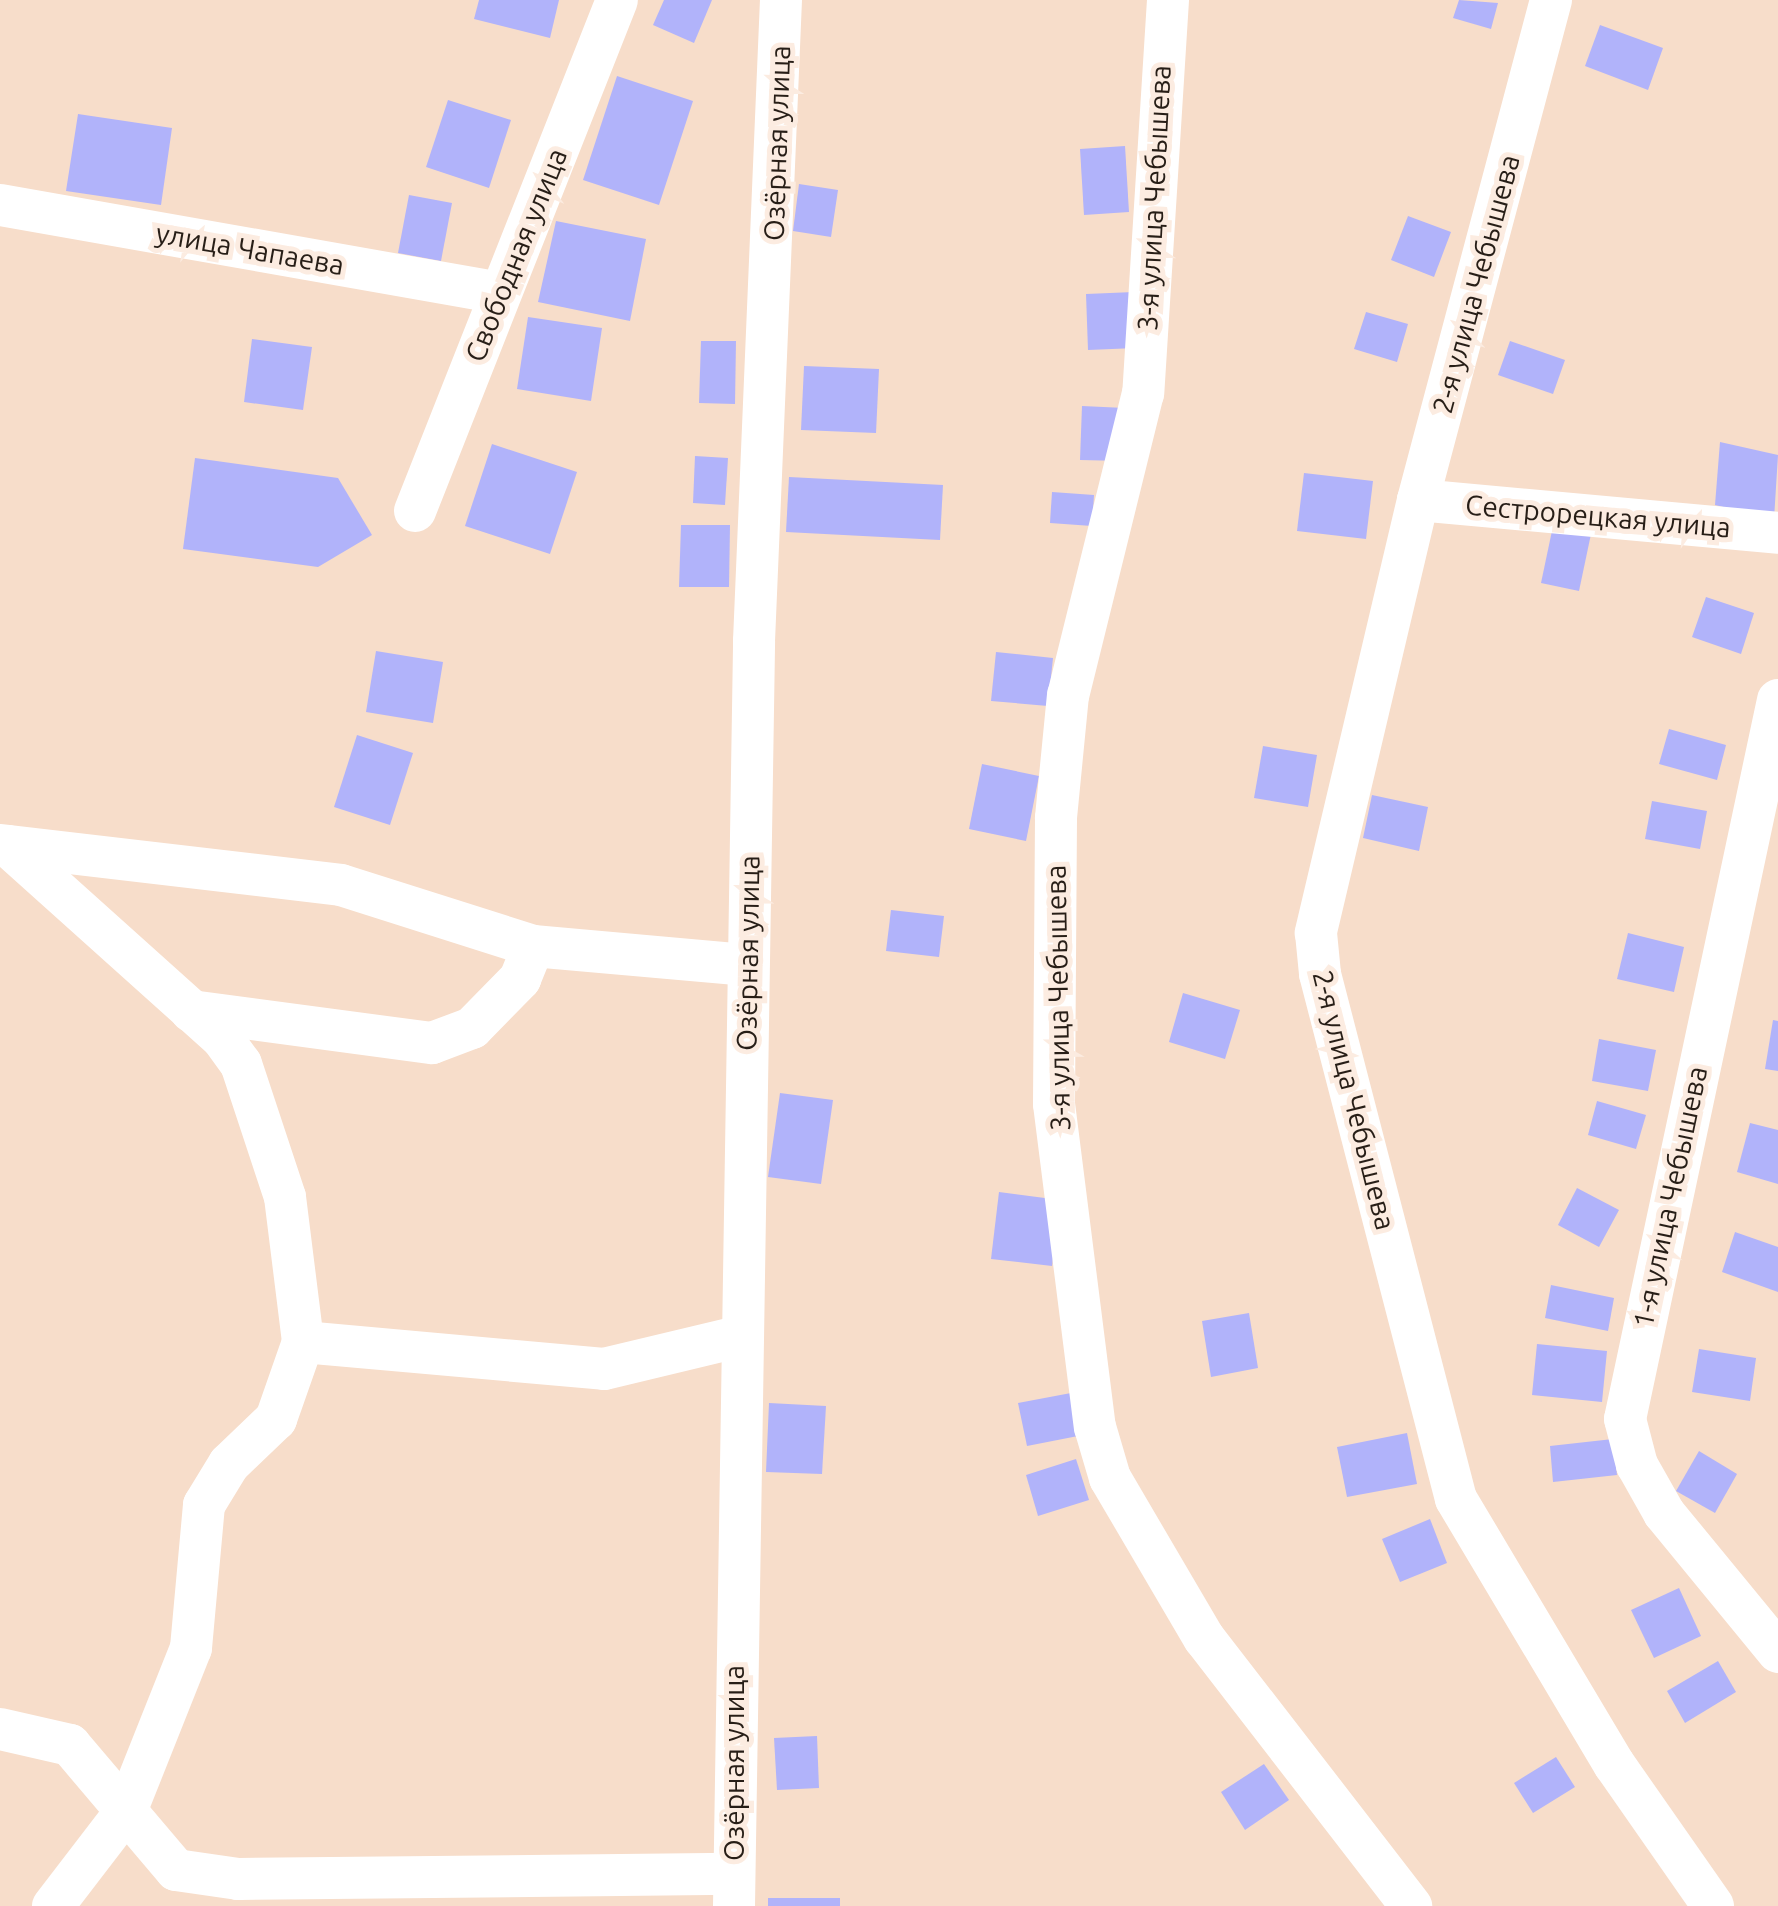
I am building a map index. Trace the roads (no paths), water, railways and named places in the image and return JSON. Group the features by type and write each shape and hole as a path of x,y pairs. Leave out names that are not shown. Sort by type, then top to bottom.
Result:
{"street":[{"name":"Свободная улица","path":"415,511 617,0"},
{"name":"Озёрная улица","path":"734,1890 748,965 781,0"},
{"name":"3-я улица Чебышева","path":"1168,0 1143,393 1068,696 1056,818 1059,1144 1096,1427 1110,1478 1204,1638 1411,1906"},
{"name":"2-я улица Чебышева","path":"1551,0 1418,500 1322,884 1320,974 1456,1499 1614,1764 1713,1906"},
{"name":"улица Чапаева","path":"0,205 500,293"},
{"name":"Сестрорецкая улица","path":"1418,500 1778,533"},
{"name":"1-я улица Чебышева","path":"1778,700 1625,1419 1637,1465 1664,1513 1778,1652"},
{"path":"4,846 341,885 533,946 748,965"},
{"path":"4,846 190,1010 241,1064 285,1197 303,1342 276,1418 229,1464 204,1505 191,1648 126,1811 53,1906"},
{"path":"190,1010 432,1043 472,1028 520,979 533,946"},
{"path":"303,1342 604,1369 741,1336"},
{"path":"0,1729 70,1745 176,1870 238,1879 734,1890"}]}
